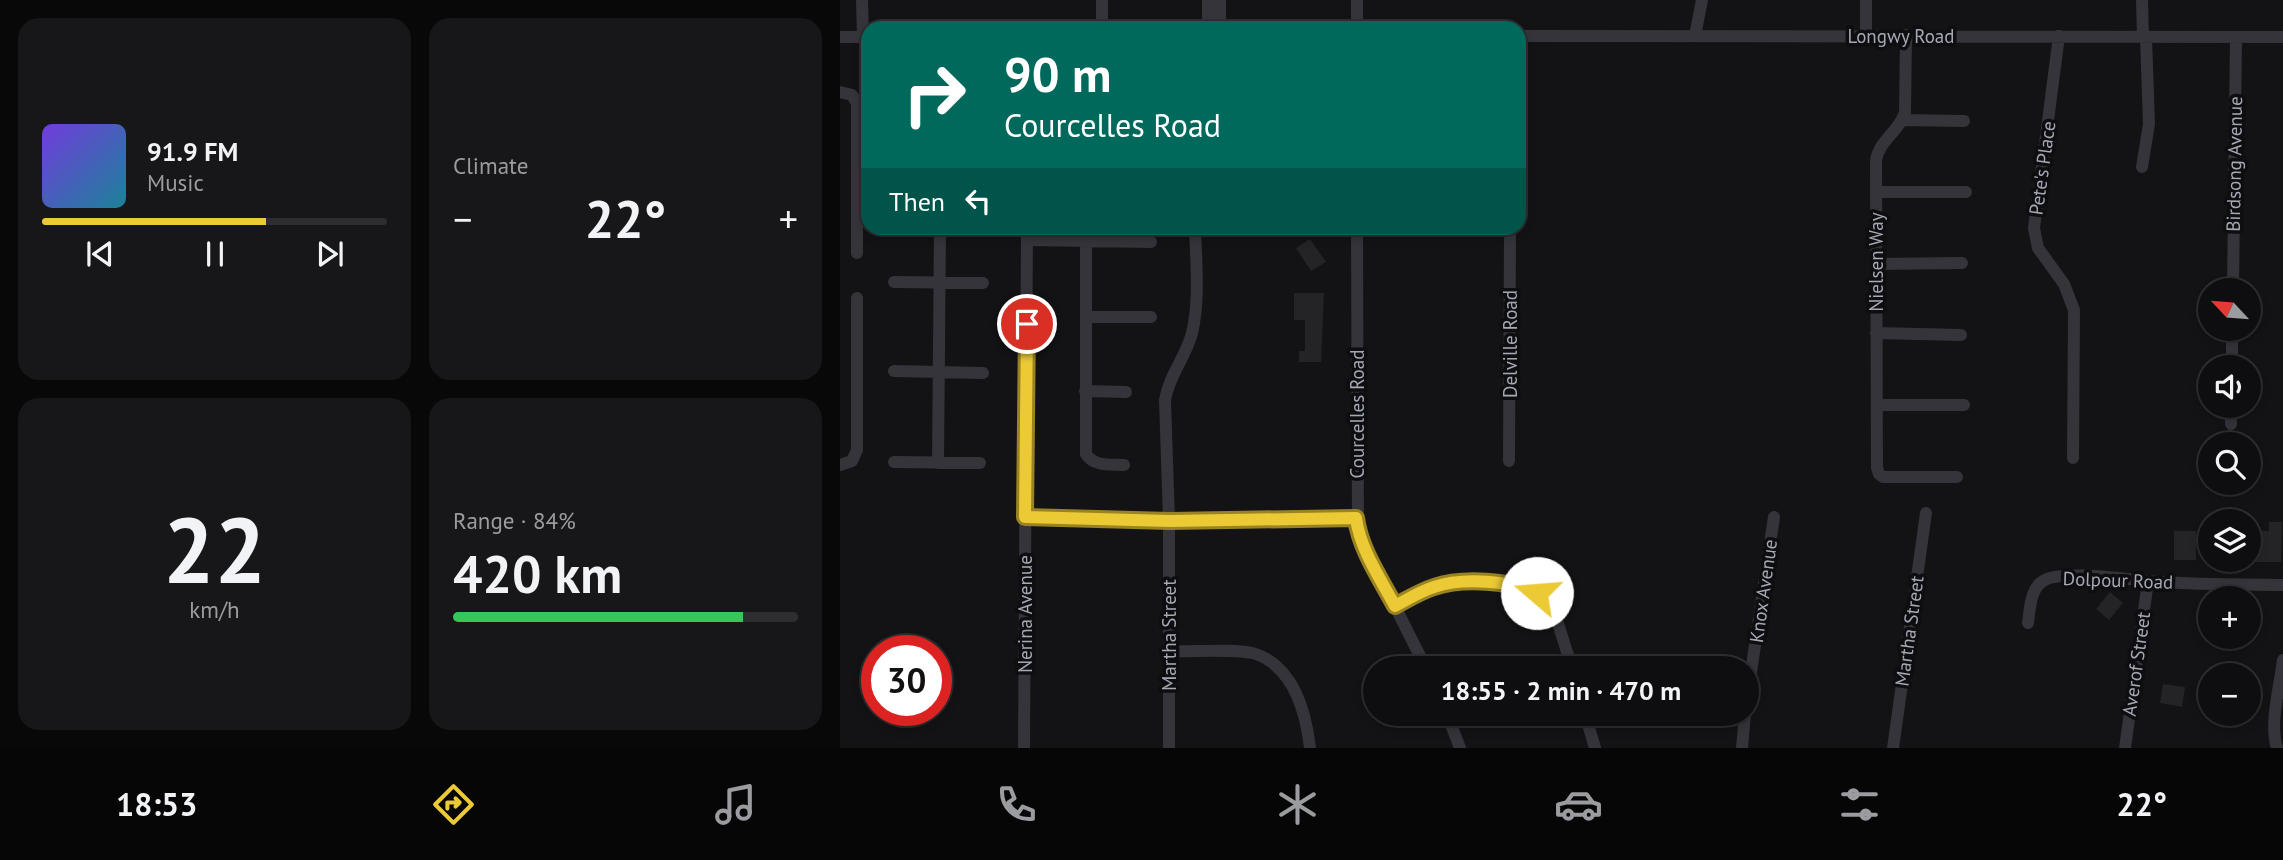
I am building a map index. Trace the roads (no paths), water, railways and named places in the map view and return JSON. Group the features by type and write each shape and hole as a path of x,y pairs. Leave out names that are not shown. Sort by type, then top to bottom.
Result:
{"street":[{"path":"862,0 864,21"},
{"path":"1102,0 1102,21"},
{"path":"1208,0 1208,21"},
{"path":"1220,0 1220,21"},
{"path":"1357,0 1357,21"},
{"path":"1695,36 1702,0"},
{"path":"1866,0 1866,36"},
{"path":"2142,0 2149,124 2142,167"},
{"path":"1906,35 1907,106 1903,120 1964,121"},
{"name":"Longwy Road","path":"1526,36 2283,37"},
{"name":"Pete's Place","path":"2059,36 2034,228 2038,248 2063,284 2074,310 2073,458"},
{"path":"840,37 861,37"},
{"name":"Birdsong Avenue","path":"2233,278 2236,37"},
{"path":"840,92 852,95 857,103 857,253"},
{"name":"Nielsen Way","path":"1903,120 1880,148 1877,156 1877,468 1883,477 1957,477"},
{"path":"1876,192 1965,192"},
{"path":"938,463 940,235"},
{"name":"Nerina Avenue","path":"1024,748 1027,235"},
{"path":"1034,235 1086,242 1151,242"},
{"path":"1086,235 1085,391 1088,459 1096,464 1124,465"},
{"name":"Martha Street","path":"1169,748 1170,521 1165,400 1169,382 1190,341 1194,324 1195,235"},
{"name":"Courcelles Road","path":"1357,235 1358,533 1420,656"},
{"name":"Delville Road","path":"1510,235 1510,461"},
{"path":"1876,264 1962,263"},
{"path":"894,282 983,283"},
{"path":"840,465 852,461 857,450 857,298"},
{"path":"1086,317 1151,317"},
{"path":"1877,333 1961,335"},
{"path":"894,371 983,373"},
{"path":"1085,391 1126,392"},
{"path":"1877,405 1964,405"},
{"path":"2231,418 2231,424"},
{"path":"894,462 980,464"},
{"name":"Martha Street","path":"1893,748 1926,513"},
{"path":"1025,517 1170,521 1356,518"},
{"name":"Knox Avenue","path":"1753,656 1774,517"},
{"name":"Dolpour Road","path":"2028,623 2034,593 2047,579 2108,577 2148,581 2283,585"},
{"name":"Averof Street","path":"2124,748 2148,581"},
{"path":"1395,606 1443,584 1503,582 1523,586 1537,593 1556,617 1568,656"},
{"path":"1169,651 1255,654 1273,665 1291,683 1304,708 1310,748"},
{"path":"2277,748 2274,738 2283,660"},
{"path":"1452,726 1460,748"},
{"path":"1589,726 1595,748"},
{"path":"1742,748 1744,726"}]}
